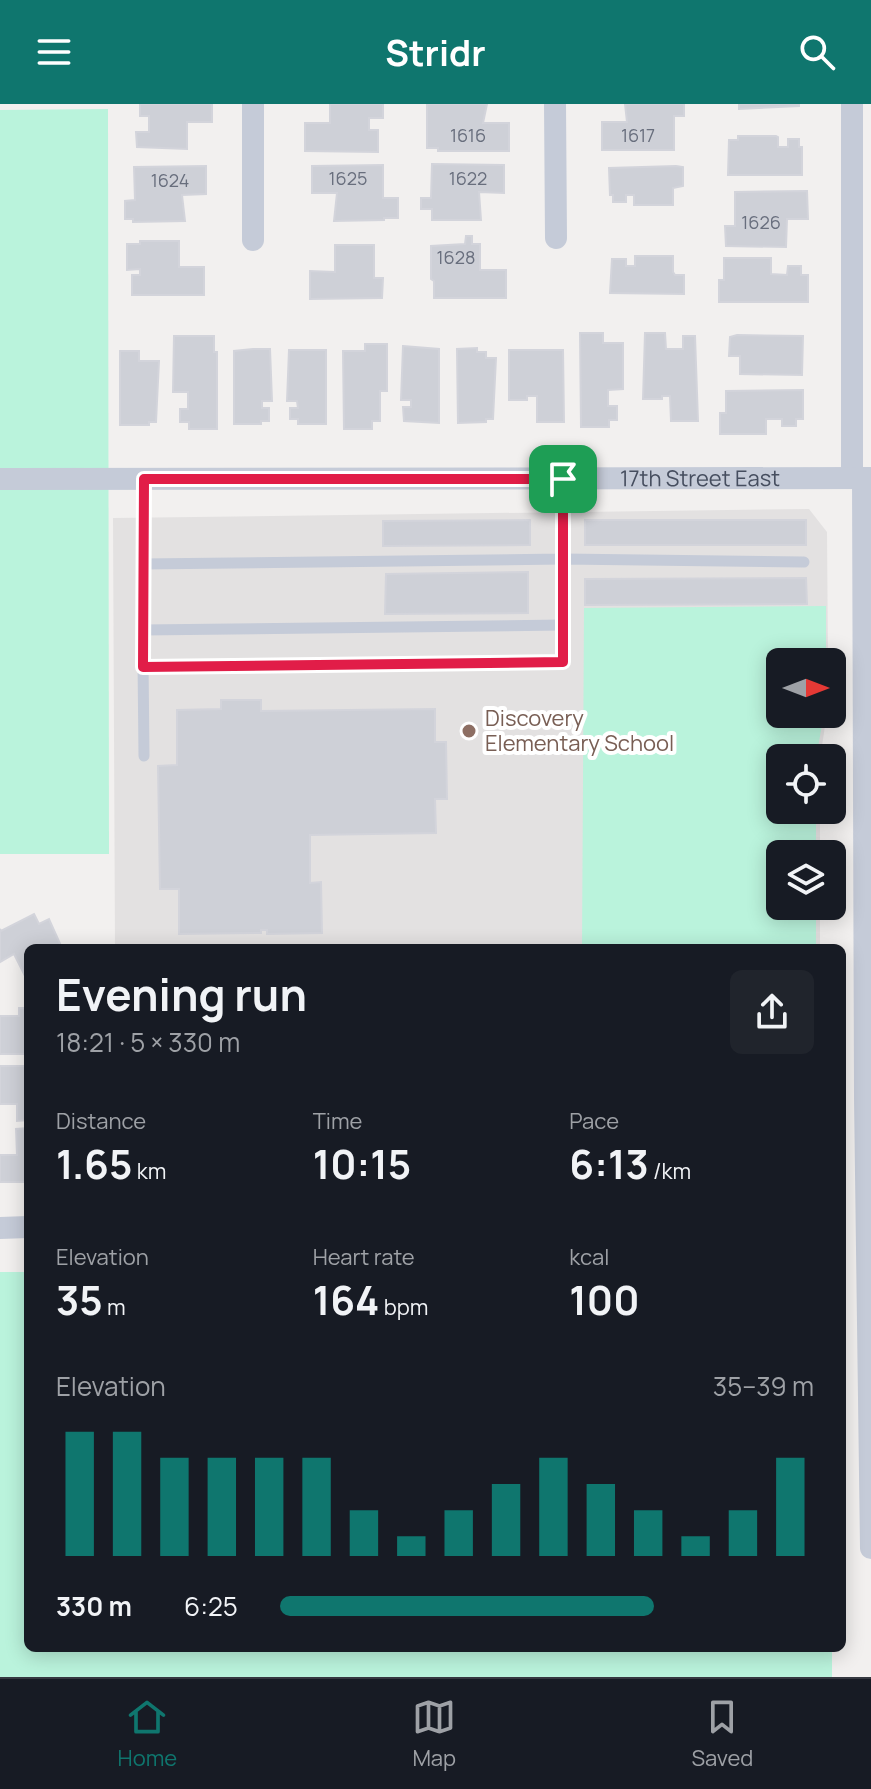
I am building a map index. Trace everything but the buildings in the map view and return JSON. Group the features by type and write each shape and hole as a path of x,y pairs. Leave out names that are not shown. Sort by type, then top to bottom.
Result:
{"street":[{"path":"253,104 253,240"},
{"path":"555,104 556,238"},
{"path":"852,104 862,478 871,1548"},
{"name":"17th Street East","path":"0,479 862,478"},
{"path":"0,1228 24,1227"}],"lane":[{"path":"144,479 144,756"},
{"path":"143,667 563,662 563,479"},
{"path":"142,564 563,559 804,562"},
{"path":"142,630 563,625"}],"shaded area":[{"name":"Discovery Elementary School","path":"809,509 827,532 828,648 766,648 766,728 825,728 822,744 766,744 766,824 820,824 820,840 766,840 766,920 820,920 820,944 115,944 113,518"}],"green space":[{"path":"108,109 109,854 0,854 0,110"},
{"path":"826,606 826,648 766,648 766,728 821,728 819,744 766,744 766,824 816,824 816,840 766,840 766,920 816,920 816,944 582,944 584,608"},
{"path":"0,1272 24,1272 24,1652 832,1652 832,1677 0,1677"}],"place":[{"name":"Discovery Elementary School","path":"469,731"}],"route":[{"path":"144,479 563,479 563,662 143,667 144,479"}]}
